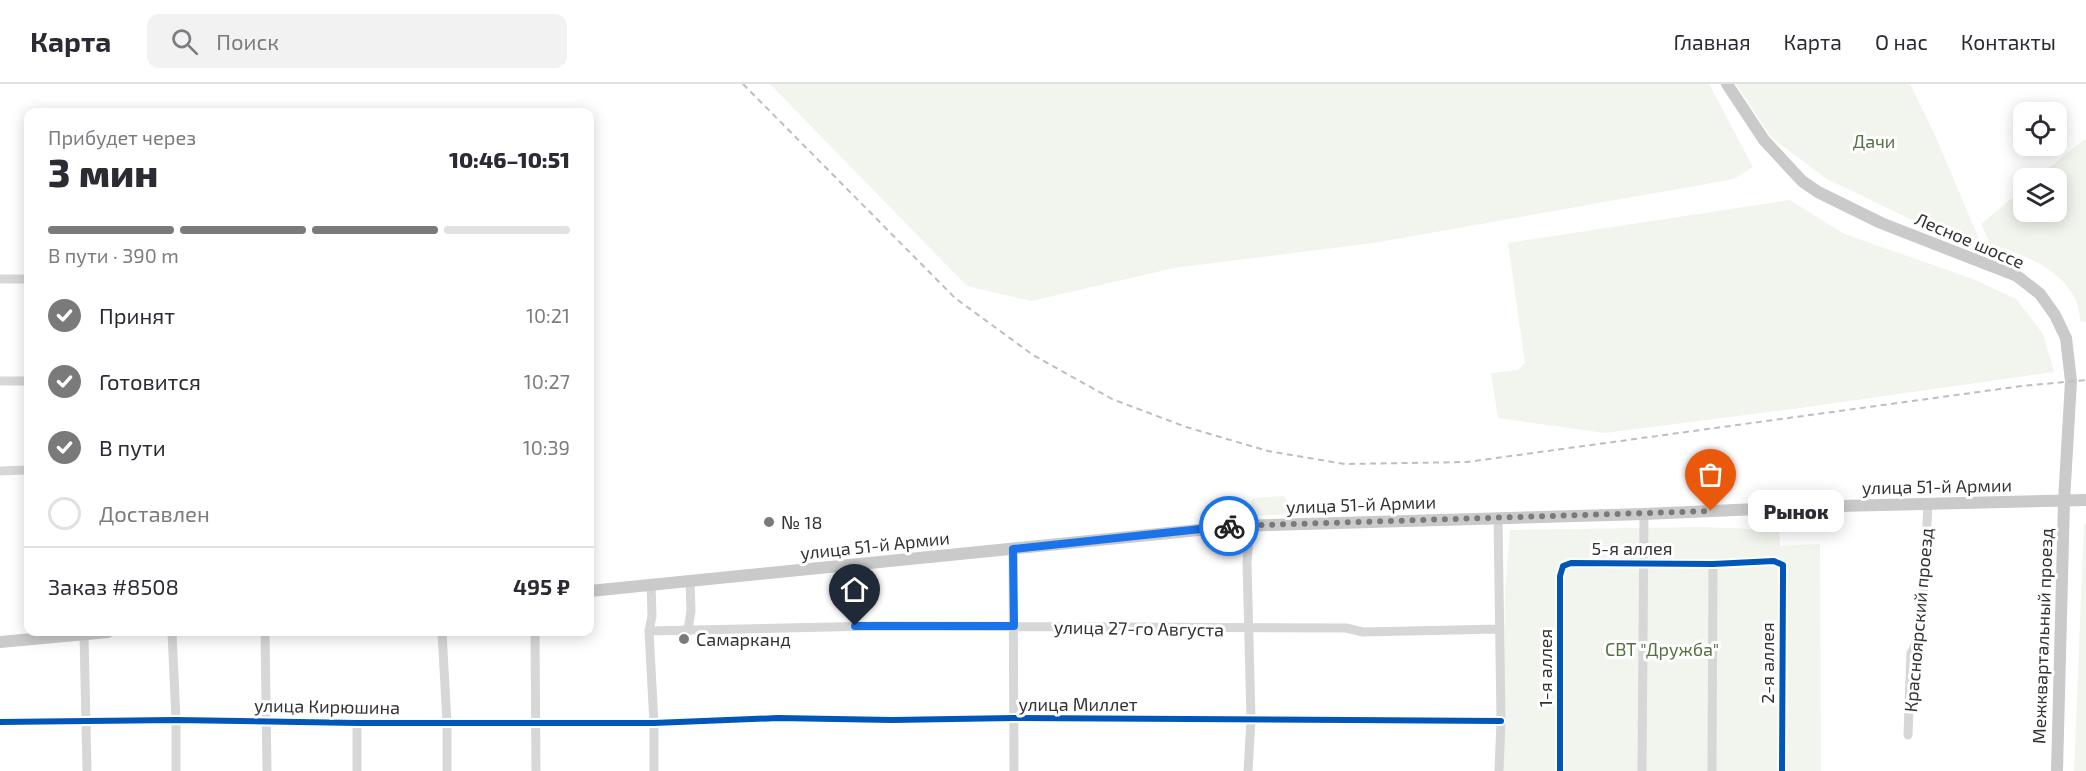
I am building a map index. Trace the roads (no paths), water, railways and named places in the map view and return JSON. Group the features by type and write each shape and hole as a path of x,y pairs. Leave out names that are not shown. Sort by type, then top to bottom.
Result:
{"main road":[{"name":"Лесное шоссе","path":"1727,84 1764,140 1802,181 1818,192 1881,223 2017,276 2040,294 2055,315 2066,338 2071,381 2064,501"},
{"name":"улица 51-й Армии","path":"594,591 1250,525 2086,500"},
{"name":"Межквартальный проезд","path":"2057,771 2064,501"},
{"path":"0,642 52,636"}],"street":[{"path":"0,279 24,279"},
{"path":"0,381 24,381"},
{"path":"0,471 24,470"},
{"name":"Красноярский проезд","path":"1908,735 1911,653 1916,647 1920,620 1928,504"},
{"path":"1642,771 1644,514"},
{"path":"1498,517 1501,721 1499,771"},
{"path":"1248,771 1251,720 1247,563 1250,525"},
{"path":"1013,549 1014,771"},
{"name":"5-я аллея","path":"1563,566 1571,563 1713,564 1774,561"},
{"name":"2-я аллея","path":"1774,561 1783,565 1782,771"},
{"path":"1712,771 1713,564"},
{"name":"1-я аллея","path":"1560,771 1560,576 1563,566"},
{"path":"688,630 691,611 690,582"},
{"path":"651,585 652,616 649,631 654,771"},
{"name":"улица 27-го Августа","path":"649,631 776,627 1014,626 1346,628 1362,632 1500,629"},
{"path":"78,636 87,722 87,771"},
{"path":"172,636 176,771"},
{"path":"265,636 267,771"},
{"path":"442,636 447,771"},
{"path":"535,636 536,771"},
{"name":"улица Миллет","path":"654,723 778,718 1501,721"},
{"name":"улица Кирюшина","path":"0,722 267,720 357,723 654,723"},
{"path":"357,723 357,771"}],"railway":[{"path":"743,84 955,298 1033,355 1112,399 1186,427 1268,451 1345,464 1467,462 2022,386 2086,380"}],"place":[{"name":"Рынок","path":"1711,511"},
{"name":"№ 18","path":"769,522"},
{"name":"Самарканд","path":"684,639"}],"park label":[{"name":"Дачи","path":"1874,141"},
{"name":"СВТ \"Дружба\"","path":"1662,649"}]}
